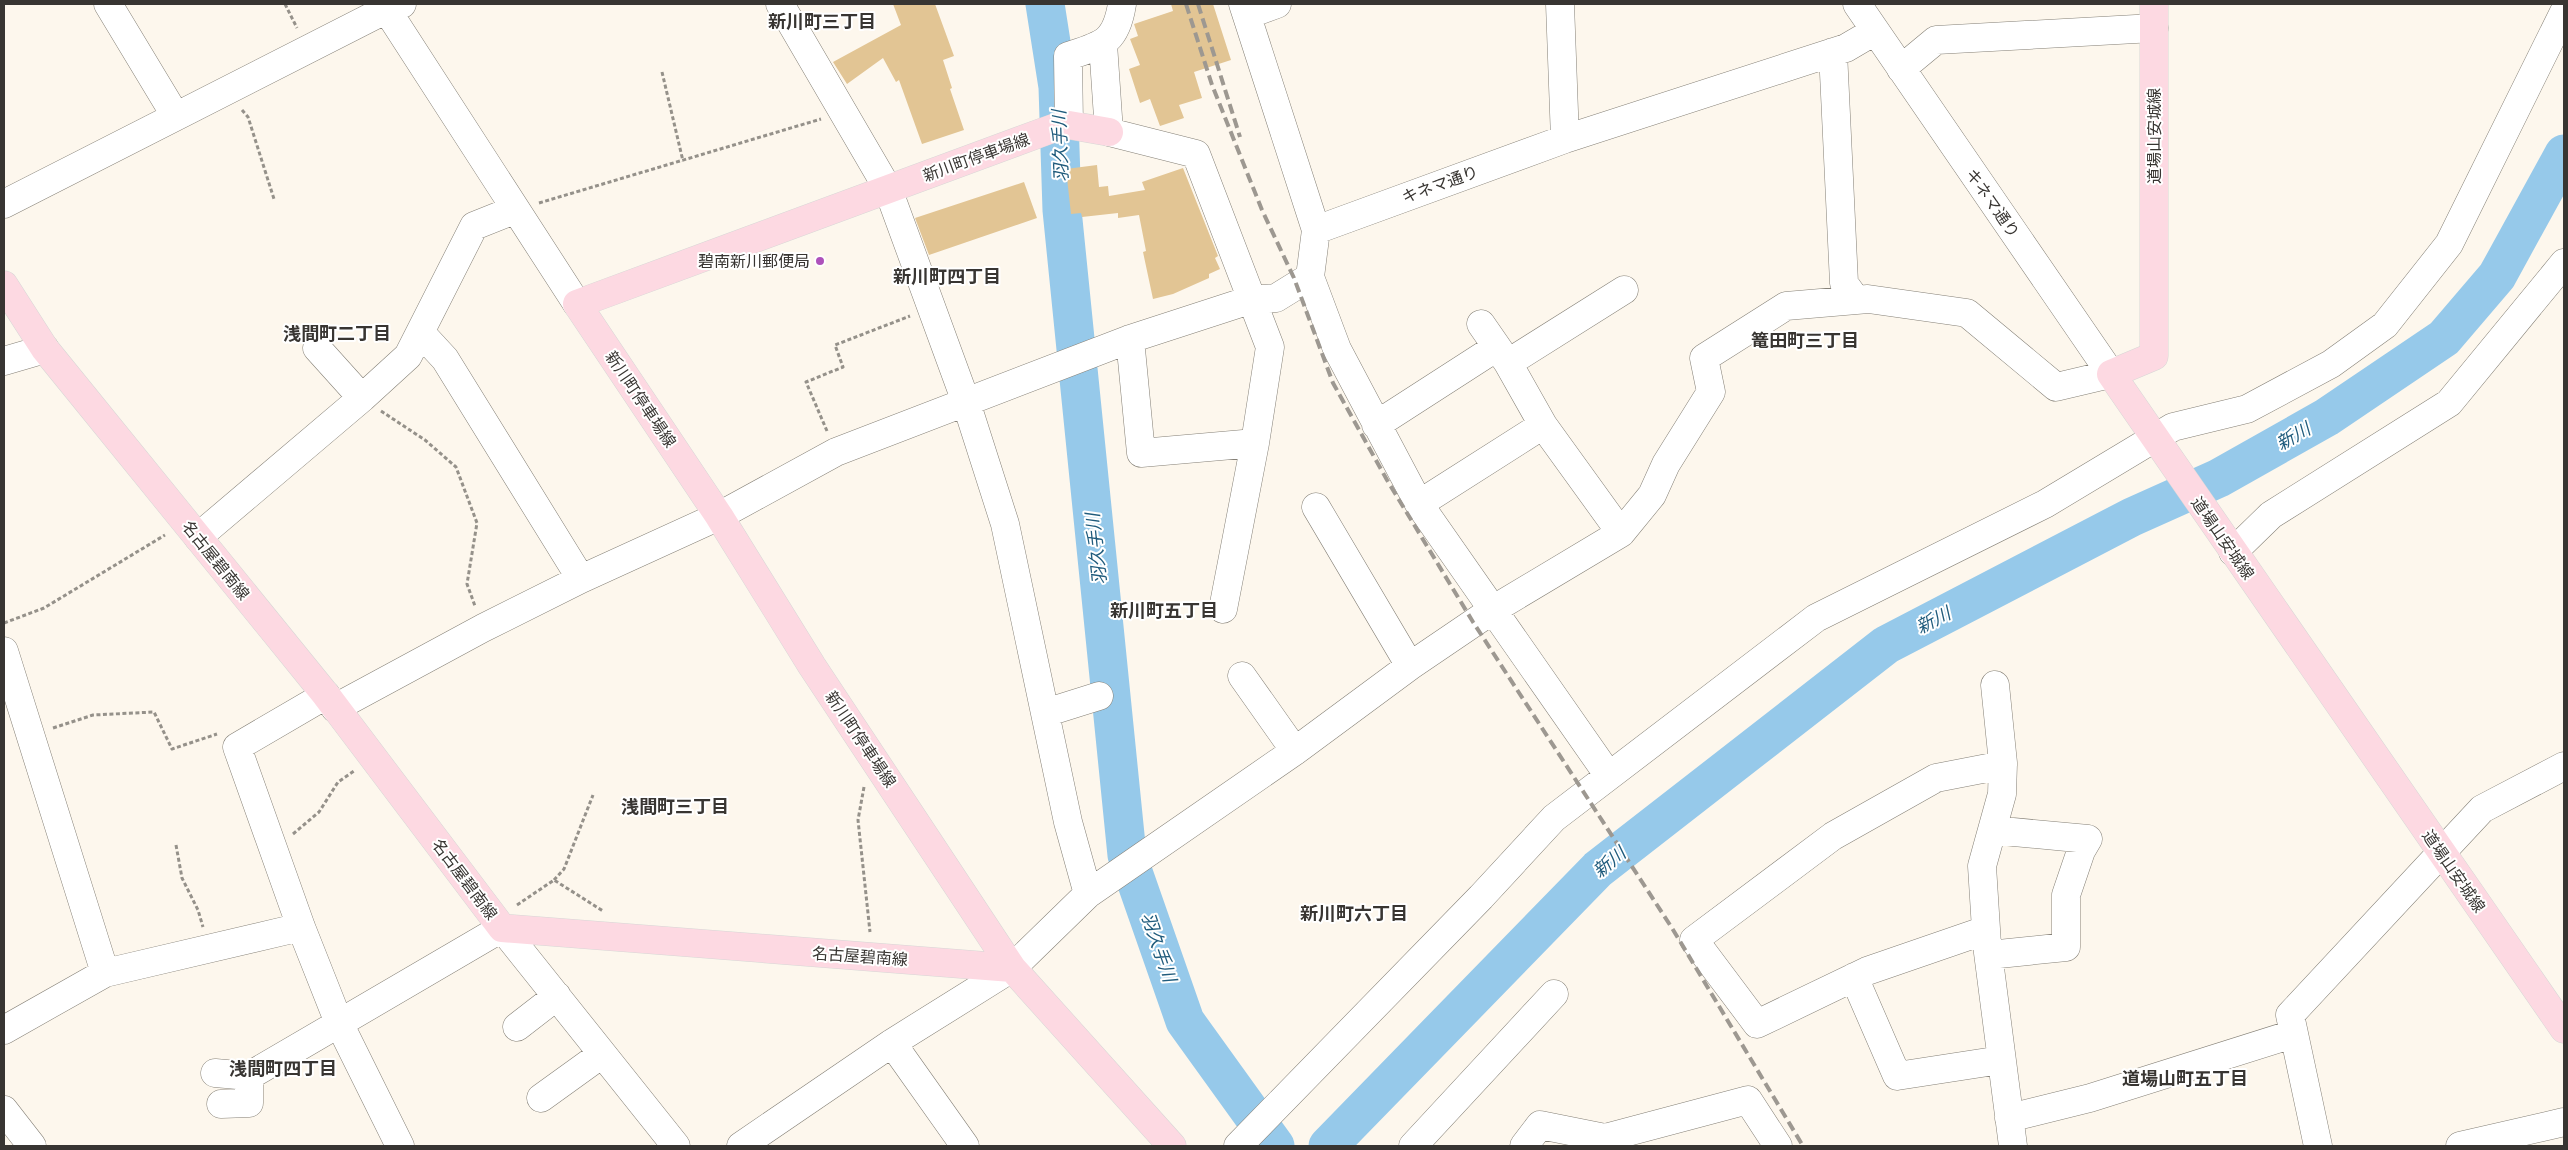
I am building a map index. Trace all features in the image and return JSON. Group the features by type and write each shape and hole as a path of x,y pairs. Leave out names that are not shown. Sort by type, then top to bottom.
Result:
{"main road":[{"name":"道場山安城線","path":"2154,16 2154,356 2111,374 2564,1029"},
{"name":"新川町停車場線","path":"1012,968 812,666 719,516 577,304 1054,128 1070,125 1109,132"},
{"name":"名古屋碧南線","path":"4,285 45,349 331,702 499,924 1012,968"},
{"path":"1012,968 1172,1146"}],"street":[{"path":"108,4 175,115"},
{"path":"780,4 888,189 966,402 1005,524 1068,822 1088,894"},
{"path":"1070,125 1068,56 1103,44 1119,23 1122,4"},
{"path":"1277,4 1245,9 1316,230 1310,277 1337,349 1419,504 1609,776"},
{"path":"1560,4 1565,139"},
{"name":"キネマ通り","path":"1857,4 2111,374"},
{"path":"4,204 390,6 514,210 577,304"},
{"path":"1238,1146 1481,898 1554,818 1816,618 2045,504 2159,444 2172,427 2247,409 2331,364 2385,325 2449,244 2564,12"},
{"path":"1900,69 1936,40 2154,16"},
{"name":"キネマ通り","path":"1316,230 1565,139 1846,48 1876,31"},
{"path":"1103,44 1109,132 1196,154 1250,300 1270,348 1255,443 1223,609"},
{"path":"1834,52 1844,283 1856,300"},
{"path":"192,530 362,398 408,356 474,226 514,210"},
{"path":"2228,545 2271,515 2449,403 2564,264"},
{"path":"400,1146 339,1023 301,927 237,747 581,579 719,516 836,452 1130,339 1250,300 1276,298 1310,277"},
{"path":"1376,425 1624,290"},
{"path":"741,1146 892,1043 1012,968 1088,894 1295,751 1410,666 1494,609 1620,533 1652,495 1666,464 1711,392 1704,358 1786,306 1868,299 1967,313 2056,387 2111,374"},
{"path":"1481,324 1502,355 1543,425 1620,533"},
{"path":"421,333 444,359 581,579"},
{"path":"1130,339 1141,453 1255,443"},
{"path":"317,348 362,398"},
{"path":"4,361 45,349"},
{"path":"1419,504 1543,425"},
{"path":"1316,507 1410,666"},
{"path":"4,651 105,973"},
{"path":"1242,676 1295,751"},
{"path":"1995,684 2003,766 2002,794 1982,866 1987,942 2013,1146"},
{"path":"1045,713 1099,696"},
{"path":"1992,830 2088,839 2081,851 2066,895 2066,947 1987,942 1854,977 1757,1024 1694,940 1841,831 1936,778 2003,766"},
{"path":"2318,1146 2290,1015 2482,809 2564,766"},
{"path":"215,1073 249,1076 499,924 676,1146"},
{"path":"4,1030 105,973 301,927"},
{"path":"1854,977 1897,1076 2001,1060"},
{"path":"1413,1146 1554,994"},
{"path":"517,1027 557,996"},
{"path":"2009,1118 2090,1098 2293,1034"},
{"path":"892,1043 965,1146"},
{"path":"541,1098 602,1054"},
{"path":"221,1104 249,1103 249,1076"},
{"path":"1524,1146 1540,1125 1605,1138 1748,1100 1778,1146"},
{"path":"4,1110 32,1146"},
{"path":"2460,1146 2505,1141 2564,1122"}],"path":[{"path":"662,72 683,161"},
{"path":"226,90 248,117 274,199"},
{"path":"514,210 843,112"},
{"path":"836,452 806,382 842,367 835,345 931,308"},
{"path":"362,398 425,440 456,466 477,523 466,584 483,628"},
{"path":"4,623 44,608 192,530"},
{"path":"31,735 93,715 154,712 172,749 228,730 237,747"},
{"path":"274,851 318,812 338,782 373,758"},
{"path":"873,957 858,820 864,788 880,768"},
{"path":"499,924 554,880 564,869 593,795"},
{"path":"176,845 182,878 198,910 209,948"},
{"path":"554,880 611,916"}],"building":[{"path":"893,4 935,4 954,56 943,60 952,88 950,89 964,130 922,144 899,80 896,82 883,58 847,84 833,62 901,25"},
{"path":"1171,4 1213,4 1231,60 1194,72 1202,98 1179,105 1184,118 1160,126 1150,99 1140,103 1129,69 1140,65 1130,39 1138,36 1134,24 1173,11"},
{"path":"1097,165 1099,187 1108,186 1109,196 1145,190 1142,182 1183,168 1218,256 1215,258 1220,269 1209,274 1209,278 1173,294 1153,299 1143,252 1146,251 1139,215 1118,218 1118,213 1082,217 1081,213 1071,214 1066,169"},
{"path":"1024,182 1037,218 929,255 915,218"}],"waterway":[{"name":"羽久手川","path":"1045,4 1058,87 1062,210 1127,855 1185,1021 1275,1146"},
{"name":"新川","path":"1328,1146 1598,869 1886,645 2132,517 2219,478 2327,417 2444,338 2497,276 2564,154"}],"railway":[{"path":"1186,4 1212,85 1262,210 1294,278 1333,383 1387,480 1473,622 1672,928 1803,1146"},
{"path":"1198,4 1240,137"}],"place":[{"name":"碧南新川郵便局","path":"820,261"}],"district":[{"name":"新川町三丁目","path":"822,21"},
{"name":"新川町四丁目","path":"947,276"},
{"name":"浅間町二丁目","path":"337,333"},
{"name":"篭田町三丁目","path":"1805,340"},
{"name":"新川町五丁目","path":"1164,610"},
{"name":"浅間町三丁目","path":"675,806"},
{"name":"新川町六丁目","path":"1354,913"},
{"name":"浅間町四丁目","path":"283,1068"},
{"name":"道場山町五丁目","path":"2185,1078"}]}
